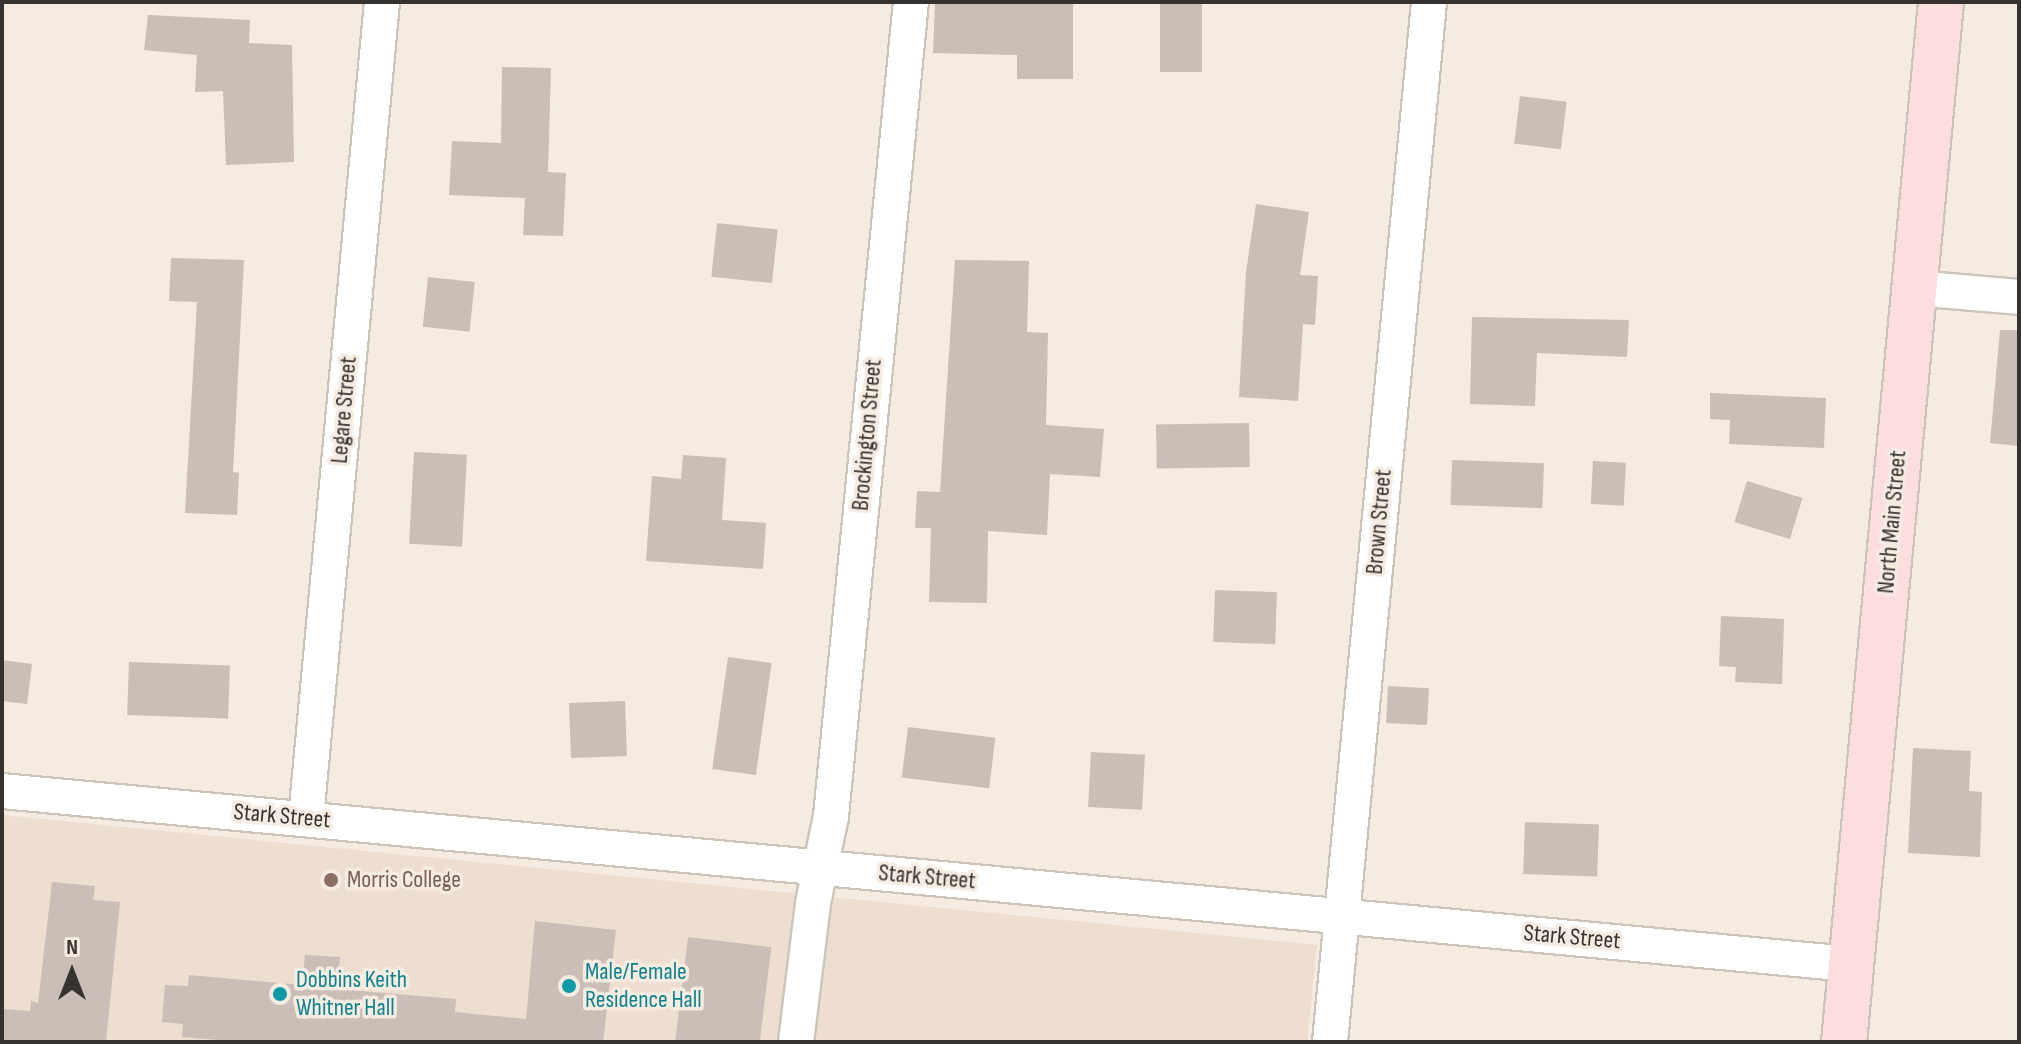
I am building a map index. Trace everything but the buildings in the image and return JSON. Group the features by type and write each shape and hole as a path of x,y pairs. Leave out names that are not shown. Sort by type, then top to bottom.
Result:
{"main road":[{"name":"North Main Street","path":"1844,1042 1914,288 1934,3"}],"street":[{"name":"Legare Street","path":"306,818 382,2"},
{"name":"Brockington Street","path":"796,1042 820,867 831,816 911,2"},
{"name":"Brown Street","path":"1330,1042 1429,2"},
{"path":"1914,288 2019,297"},
{"name":"Stark Street","path":"2,791 1851,964"}],"shaded area":[{"name":"Morris College","path":"2,815 1317,945 1307,1042 2,1042"}],"place":[{"name":"Morris College","path":"331,880"},
{"name":"Male/Female Residence Hall","path":"569,986"},
{"name":"Dobbins Keith Whitner Hall","path":"280,994"}]}
